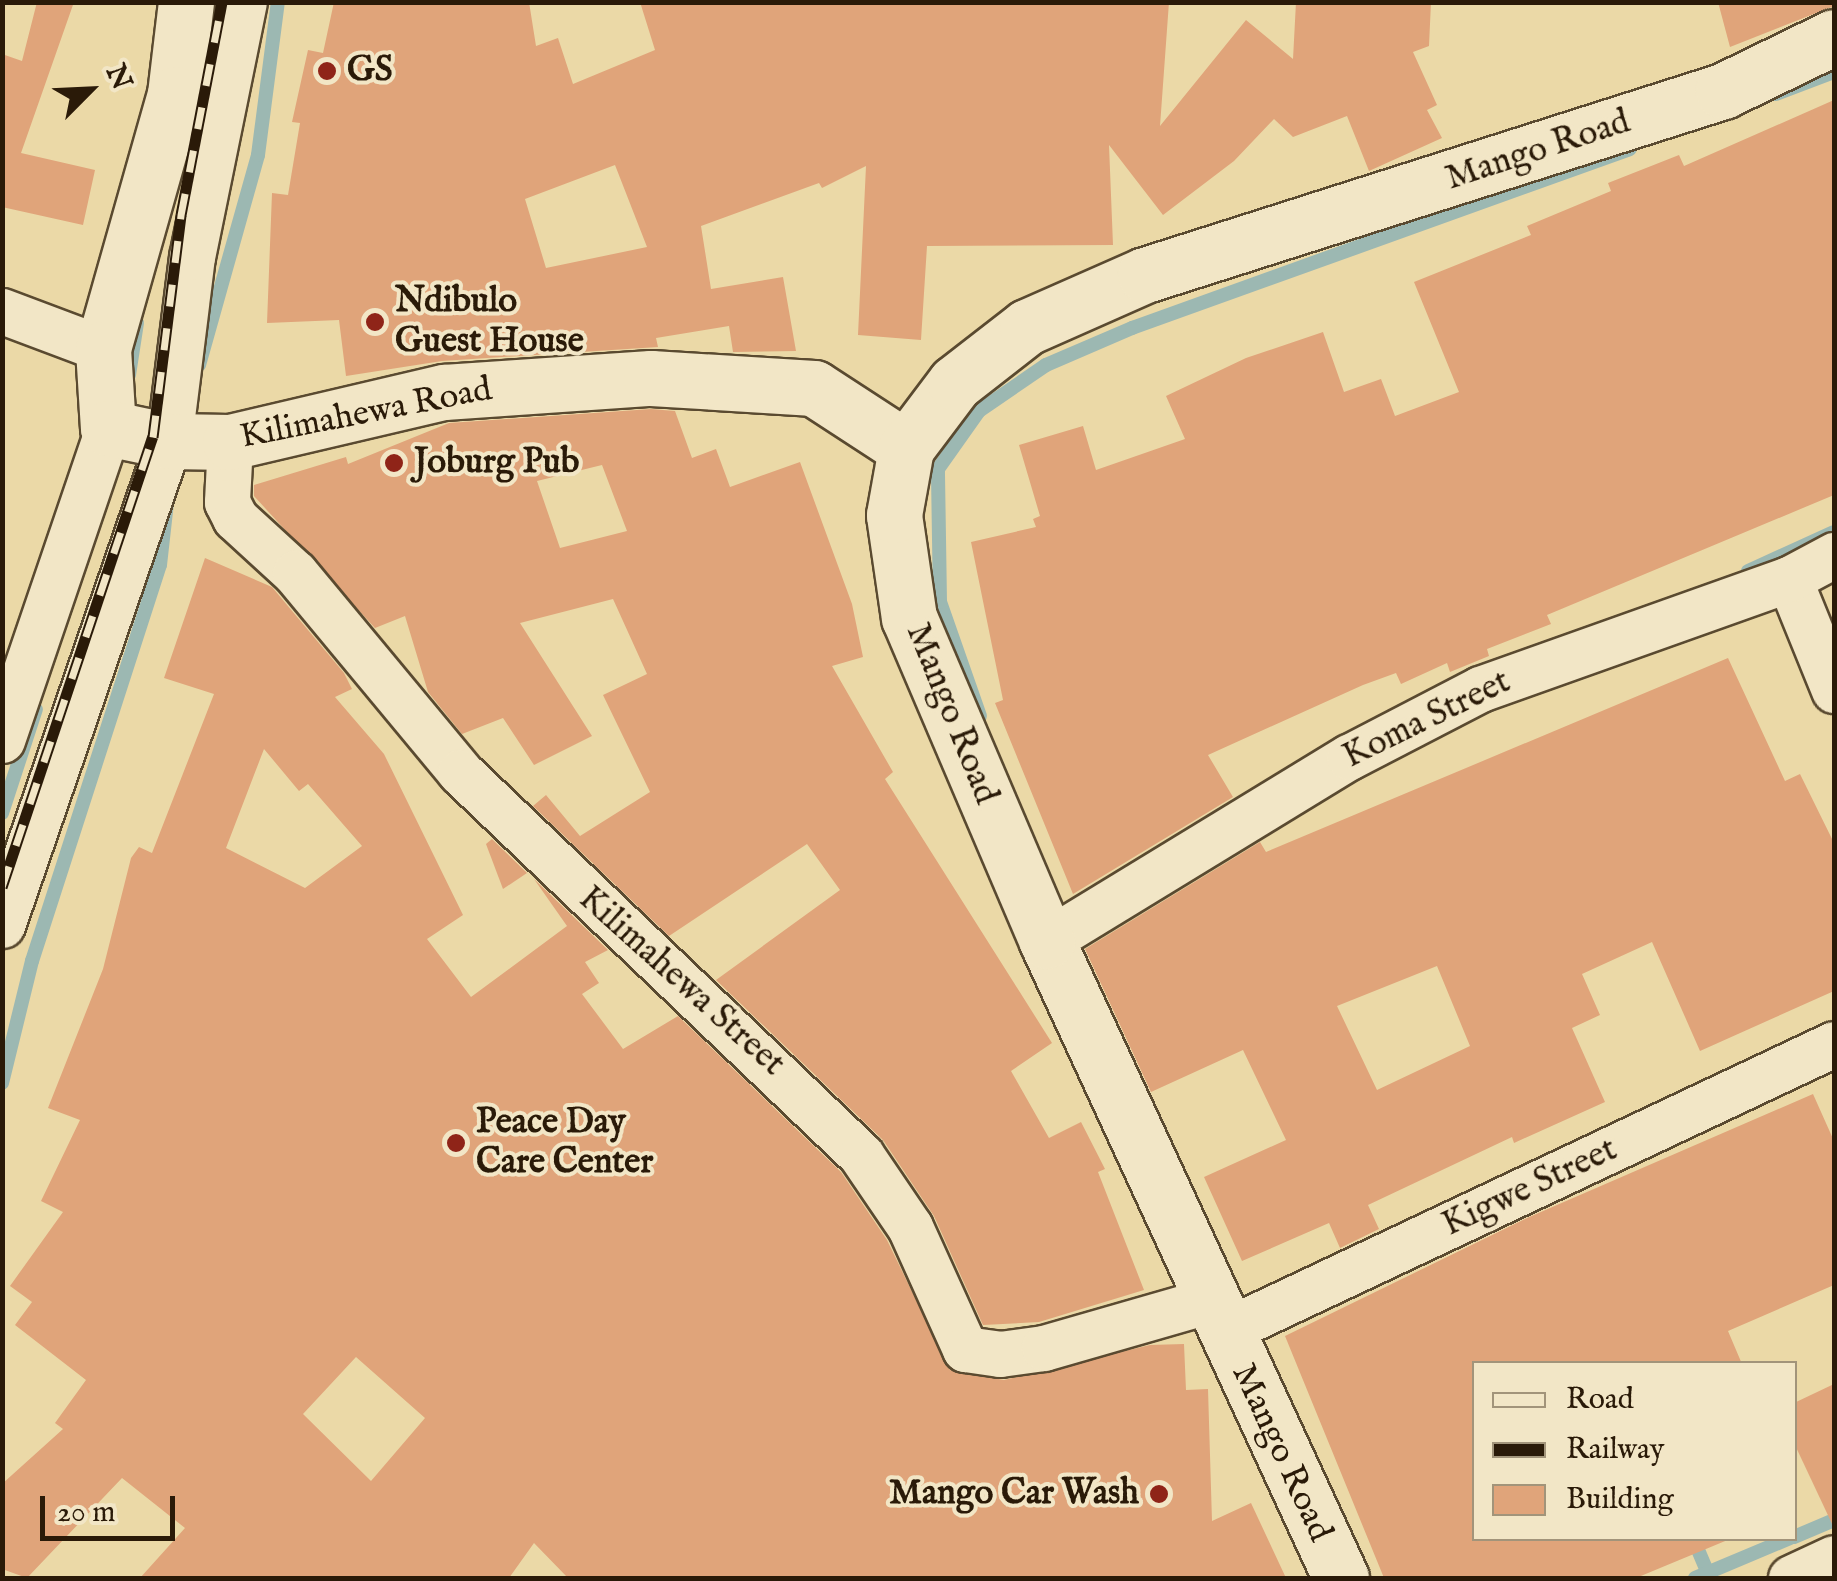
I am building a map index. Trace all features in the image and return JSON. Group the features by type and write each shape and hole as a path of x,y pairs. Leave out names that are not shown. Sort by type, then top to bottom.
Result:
{"street":[{"path":"2,740 108,428 103,349 175,94 186,2"},
{"path":"2,925 169,441 192,257 244,2"},
{"name":"Mango Road","path":"1341,1578 1047,942 909,618 894,515 906,448 955,383 1027,328 1145,275 1723,91 1834,37"},
{"path":"2,311 103,349"},
{"name":"Kilimahewa Road","path":"108,428 169,441 230,442 444,392 650,378 814,388 906,448"},
{"name":"Kilimahewa Street","path":"230,442 227,502 235,518 295,573 460,772 862,1155 910,1228 965,1349 1000,1354 1217,1316"},
{"name":"Koma Street","path":"1047,942 1349,757 1480,689 1789,578 1834,555"},
{"path":"1789,578 1834,690"},
{"name":"Kigwe Street","path":"1217,1316 1834,1044"},
{"path":"1791,1578 1834,1558"}],"building":[{"path":"37,2 74,2 21,153 95,170 83,225 2,207 2,54 22,61"},
{"path":"334,2 529,2 536,46 558,38 573,84 655,50 640,2 1169,2 1160,126 1246,20 1293,59 1296,2 1431,2 1429,46 1413,52 1437,105 1427,110 1442,138 1369,171 1347,116 1293,137 1274,119 1234,161 1163,215 1109,145 1113,245 927,246 921,340 858,335 866,166 822,188 819,183 701,226 711,289 783,277 796,351 733,352 729,326 656,338 658,347 442,361 346,376 339,320 267,323 272,193 288,195 300,123 292,122 308,50 323,53","holes":["615,165 647,247 546,268 525,199"]},
{"path":"1718,2 1834,2 1834,6 1730,47"},
{"path":"1834,100 1834,495 1547,615 1551,624 1487,649 1489,656 1450,672 1447,663 1401,684 1396,673 1208,755 1233,797 1073,894 995,703 1003,700 971,542 1036,527 1033,519 1040,516 1019,445 1083,426 1096,470 1185,439 1166,396 1246,358 1323,332 1344,392 1381,379 1395,416 1459,392 1414,282 1531,235 1527,226 1611,191 1608,183 1679,155 1684,166"},
{"path":"651,409 675,411 692,458 716,449 730,487 800,462 852,604 863,657 832,666 893,772 885,779 1052,1043 1011,1071 1049,1138 1081,1122 1105,1169 1098,1172 1144,1290 1039,1322 983,1325 934,1216 883,1140 716,980 840,890 807,844 669,936 533,806 546,795 580,836 650,792 603,695 647,674 613,599 520,623 592,736 534,765 503,718 462,734 428,692 405,616 375,628 254,496 254,485 346,457 348,464 449,423","holes":["602,465 627,531 560,548 537,481"]},
{"path":"205,558 272,587 344,673 352,689 335,697 384,754 463,915 427,939 471,997 567,926 534,879 608,950 585,962 599,983 582,994 623,1049 678,1016 841,1172 887,1240 950,1370 1004,1380 1150,1345 1184,1344 1186,1390 1208,1389 1212,1521 1251,1503 1286,1578 568,1578 534,1543 509,1578 140,1578 185,1528 122,1478 27,1578 2,1569 2,1484 63,1429 55,1423 86,1380 15,1325 32,1302 10,1286 63,1212 41,1201 80,1120 48,1108 103,969 131,858 139,847 152,853 214,694 164,678","holes":["264,749 299,791 308,784 362,846 305,888 226,848","356,1357 425,1418 371,1481 303,1414"]},
{"path":"1728,658 1785,781 1800,774 1834,843 1834,991 1700,1051 1652,942 1582,974 1600,1015 1572,1028 1605,1102 1514,1143 1512,1137 1368,1205 1379,1229 1340,1248 1329,1223 1242,1261 1204,1177 1286,1140 1243,1050 1151,1092 1085,949 1260,842 1266,852","holes":["1437,966 1470,1046 1377,1090 1337,1006"]},
{"path":"492,839 527,873 503,889 486,844"},
{"path":"1813,1094 1834,1141 1834,1285 1728,1331 1741,1361 1472,1361 1472,1541 1725,1541 1636,1578 1384,1578 1285,1336 1527,1218"},
{"path":"1834,1384 1834,1528 1797,1449 1797,1402"}],"waterway":[{"path":"199,365 258,155 278,2"},
{"path":"1776,94 1834,72"},
{"path":"980,716 940,602 938,469 979,411 1046,365 1132,328 1630,149"},
{"path":"129,375 137,323"},
{"path":"2,1083 32,961 160,565 167,503"},
{"path":"1748,571 1834,532"},
{"path":"2,813 36,709"},
{"path":"1797,1536 1834,1520"},
{"path":"1694,1541 1708,1573"},
{"path":"1695,1578 1783,1541"}],"railway":[{"path":"2,887 153,437 181,215 222,2"}],"place":[{"name":"GS","path":"327,71"},
{"name":"Ndibulo Guest House","path":"375,322"},
{"name":"Joburg Pub","path":"394,463"},
{"name":"Peace Day Care Center","path":"456,1143"},
{"name":"Mango Car Wash","path":"1159,1494"}]}
